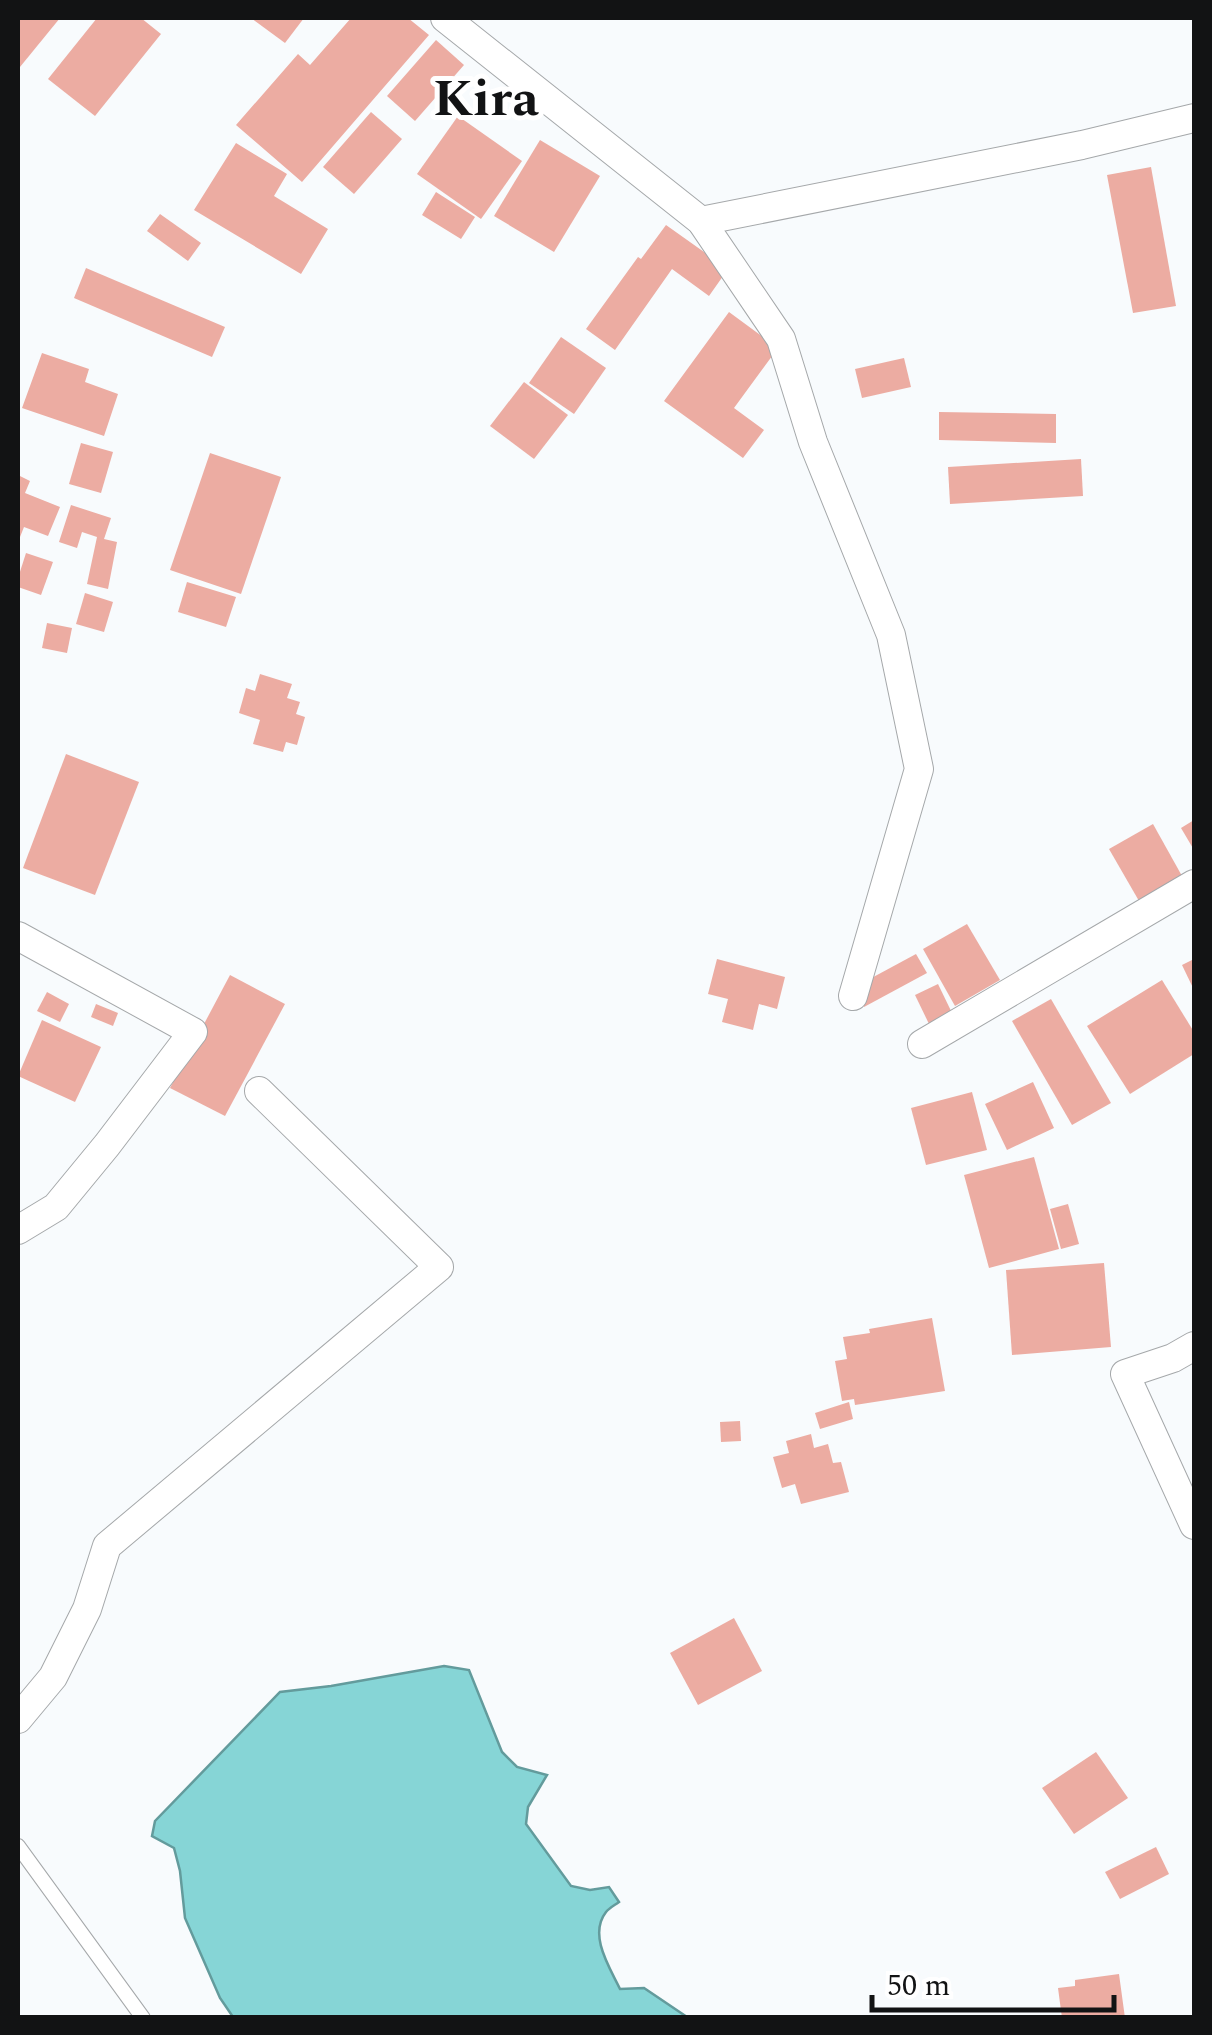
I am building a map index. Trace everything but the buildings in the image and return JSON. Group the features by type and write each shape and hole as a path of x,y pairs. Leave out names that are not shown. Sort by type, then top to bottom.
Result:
{"street":[{"path":"445,18 701,221 781,339 813,442 891,634 919,768 853,996"},
{"path":"701,221 1082,146 1194,118"},
{"path":"922,1044 1194,884"},
{"path":"18,936 193,1032 56,1207 18,1230"},
{"path":"18,1719 53,1677 87,1609 107,1546 439,1267 260,1091"},
{"path":"1194,1346 1173,1358 1125,1374 1194,1525"}],"lane":[{"path":"18,1846 143,2018"}],"water":[{"path":"444,1666 469,1670 502,1752 517,1767 547,1775 528,1807 526,1824 571,1886 590,1890 609,1887 619,1902 606,1912 599,1931 602,1951 620,1989 644,1988 687,2017 233,2017 220,1998 185,1918 174,1848 152,1836 155,1821 280,1692"}],"district":[{"name":"Kira","path":"486,99"}]}
